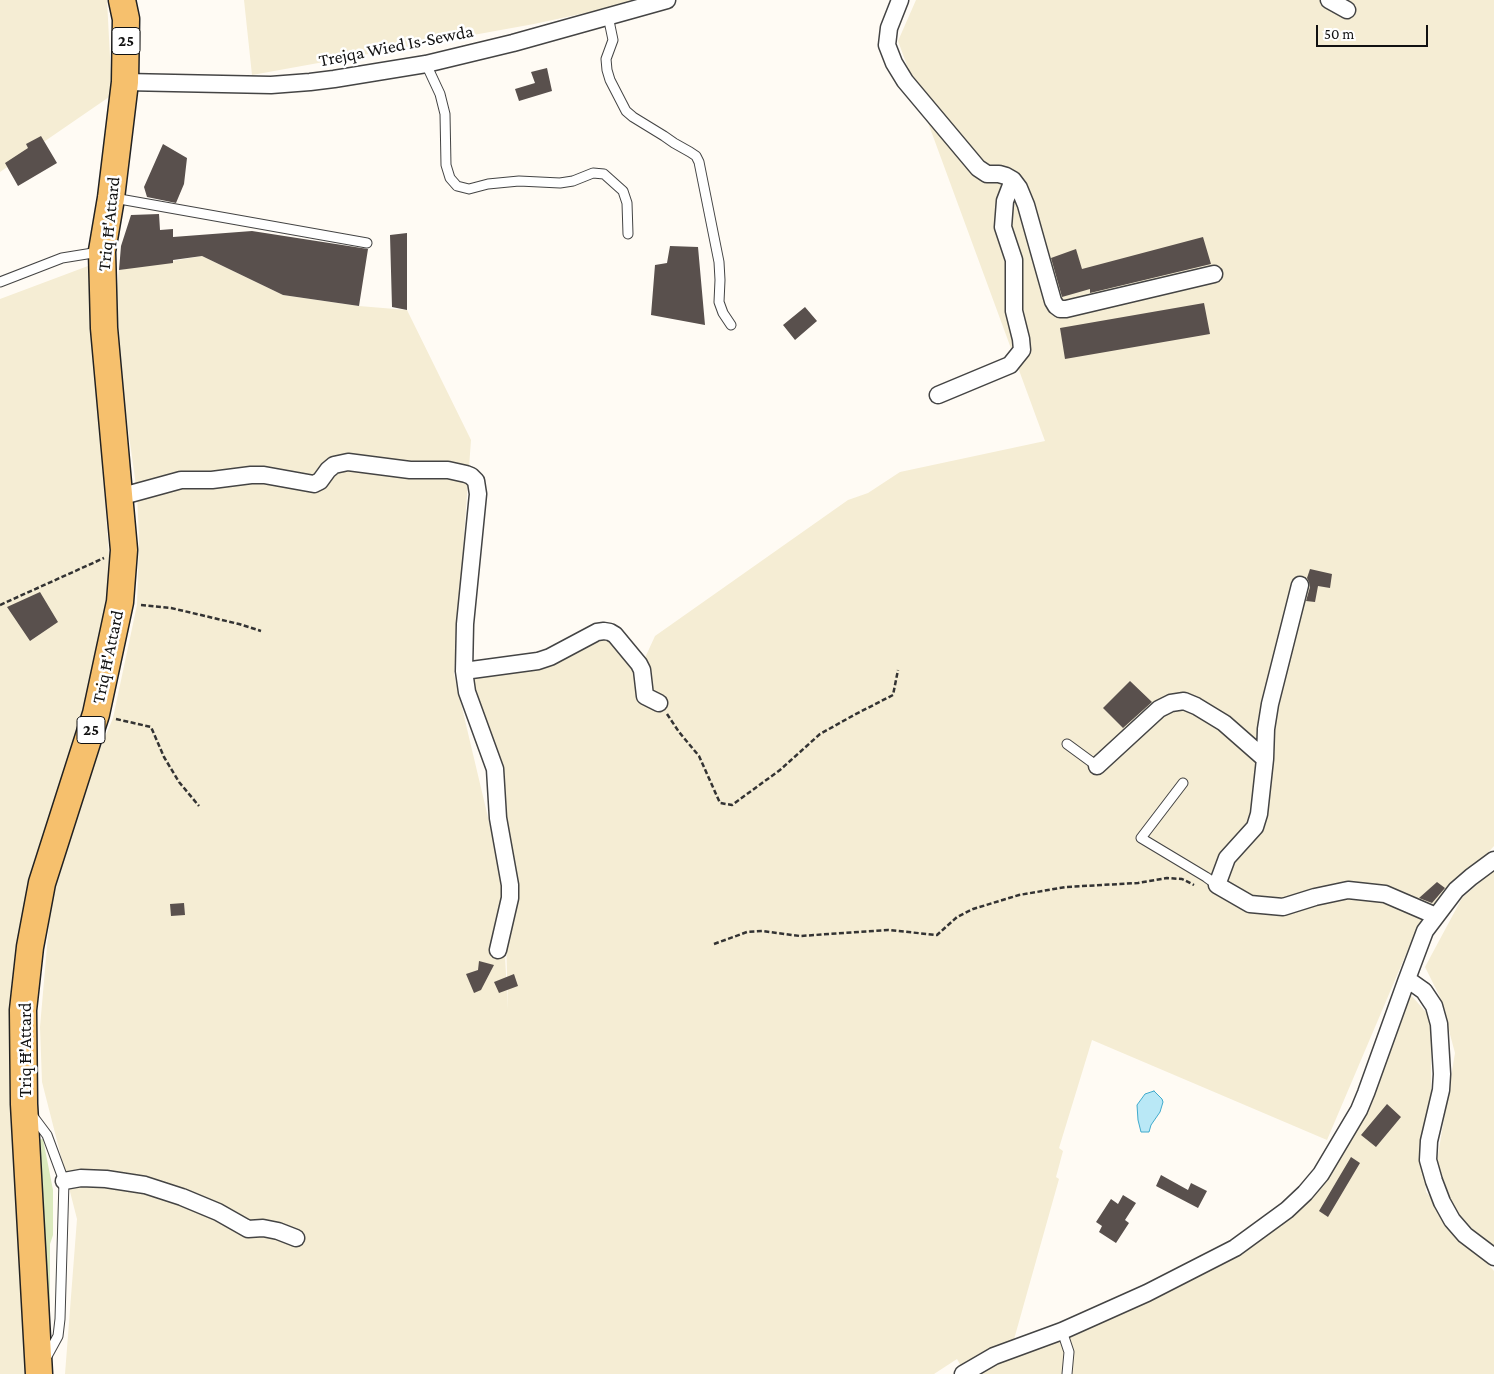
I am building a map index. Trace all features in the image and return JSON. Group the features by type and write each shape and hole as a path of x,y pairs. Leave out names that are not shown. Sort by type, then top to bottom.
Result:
{"main road":[{"name":"25","path":"122,0 126,19 126,82"},
{"name":"Triq Ħ'Attard","path":"39,1372 24,1104 23,1010 30,947 42,883 96,714 120,602 124,550 104,328 102,251 126,82"}],"street":[{"name":"Trejqa Wied Is-Sewda","path":"126,82 290,84 334,79 426,64 667,0"},
{"path":"900,0 889,28 887,45 894,63 905,81 978,168 987,174 999,174 1013,180 1019,188 1026,205 1056,306 1060,309 1066,309 1214,274"},
{"path":"1329,0 1347,10"},
{"path":"938,395 1010,365 1022,350 1014,311 1014,260 1004,227 1005,201 1013,180"},
{"path":"120,497 181,480 212,480 251,475 264,475 314,484 320,481 328,470 334,466 348,462 410,470 448,470 471,476 476,481 478,494 465,624 464,671 467,692 495,769 498,813 510,885 510,898 498,950"},
{"path":"1300,585 1270,704 1259,814 1255,827 1227,858 1217,885 1250,904 1283,907 1315,897 1348,890 1385,894 1436,916"},
{"path":"464,671 538,661 597,632 604,631 615,635 640,664 645,696 659,703"},
{"path":"1097,766 1159,709 1171,703 1184,702 1196,706 1224,723 1264,759"},
{"path":"963,1374 994,1356 1062,1331 1147,1293 1234,1248 1286,1210 1305,1193 1321,1174 1359,1110 1425,931 1456,890 1494,860"},
{"path":"1407,979 1424,991 1434,1006 1440,1024 1442,1082 1429,1141 1428,1160 1434,1181 1442,1202 1452,1220 1465,1235 1494,1257"},
{"path":"64,1181 81,1178 106,1179 145,1185 182,1197 218,1212 248,1229 263,1228 296,1238"}],"lane":[{"path":"608,16 613,40 606,59 607,70 626,112 696,156 699,162 719,262 719,302 722,313 731,325"},
{"path":"426,64 440,94 444,114 446,165 450,178 457,186 469,188 519,181 573,181 593,173 604,174 623,192 625,197 627,203 628,234"},
{"path":"111,198 367,243"},
{"path":"0,282 62,258 102,251"},
{"path":"1067,744 1097,766"},
{"path":"1183,783 1141,838 1217,885"},
{"path":"24,1104 47,1135 64,1181 58,1336 39,1372"},
{"path":"1062,1331 1069,1352 1067,1374"}],"path":[{"path":"0,605 124,550"},
{"path":"120,602 170,608 261,631"},
{"path":"659,703 679,732 700,756 720,802 732,805 780,770 820,734 893,695 898,670"},
{"path":"96,714 150,727 178,782 199,806"},
{"path":"714,944 747,932 762,931 800,936 888,930 937,935 956,917 973,909 1019,894 1066,887 1138,883 1167,878 1182,879 1201,889 1217,885"}],"shaded area":[{"path":"0,0 107,0 112,95 0,172"},
{"path":"244,0 646,0 534,24 252,75"},
{"path":"916,0 1494,0 1494,846 1415,933 1327,1140 1092,1040 1059,1148 1063,1151 1056,1177 1059,1179 1013,1343 962,1368 957,1359 934,1374 65,1374 77,1219 42,1082 40,1027 52,889 87,780 113,718 137,605 139,539 137,493 113,321 119,270 202,256 283,295 359,306 407,310 471,440 454,674 500,868 508,1010 502,788 470,678 545,666 608,637 638,673 655,636 848,500 868,493 900,472 1045,441 898,41"},
{"path":"88,266 109,556 108,635 18,936 11,990 16,1159 30,1374 0,1374 0,299"},
{"path":"1494,870 1494,1254 1453,1207 1437,1161 1455,1053 1440,997 1425,967 1462,898"},
{"path":"1411,995 1431,1018 1431,1117 1421,1138 1426,1192 1494,1271 1494,1374 976,1374 1024,1351 1307,1201 1371,1105"}],"green space":[{"path":"43,1139 53,1190 53,1235 50,1244 50,1330 38,1140"}],"water":[{"path":"1154,1091 1163,1102 1160,1112 1151,1125 1149,1132 1141,1132 1137,1105 1145,1094"}],"building":[{"path":"547,68 552,91 519,101 515,89 535,83 531,72"},
{"path":"41,136 57,163 18,186 5,163 28,148 26,144"},
{"path":"163,144 187,158 184,184 176,203 147,197 144,187"},
{"path":"159,214 160,230 173,229 173,237 252,231 368,249 359,306 283,295 202,256 173,260 173,263 119,270 121,246 131,215"},
{"path":"407,233 407,310 392,307 390,235"},
{"path":"1203,237 1211,264 1090,293 1090,289 1062,297 1051,258 1076,249 1082,269"},
{"path":"670,246 698,247 705,325 651,315 655,265 667,263"},
{"path":"1204,303 1210,334 1065,359 1060,328"},
{"path":"805,307 817,321 795,340 783,325"},
{"path":"1310,569 1332,574 1330,588 1318,586 1315,602 1306,601 1310,587 1307,578"},
{"path":"40,592 58,622 30,641 7,607"},
{"path":"1130,681 1152,702 1123,728 1103,708"},
{"path":"1437,882 1445,888 1432,903 1419,898"},
{"path":"184,903 185,915 171,916 170,904"},
{"path":"479,961 494,965 481,990 474,993 466,974 478,970"},
{"path":"514,974 518,986 499,993 494,982"},
{"path":"1387,1104 1401,1117 1376,1147 1361,1135"},
{"path":"1351,1157 1360,1163 1328,1217 1319,1211"},
{"path":"1161,1175 1188,1190 1191,1183 1207,1191 1198,1208 1156,1186"},
{"path":"1123,1195 1136,1203 1125,1220 1129,1223 1116,1243 1099,1232 1102,1226 1096,1222 1111,1199 1118,1204"}]}
